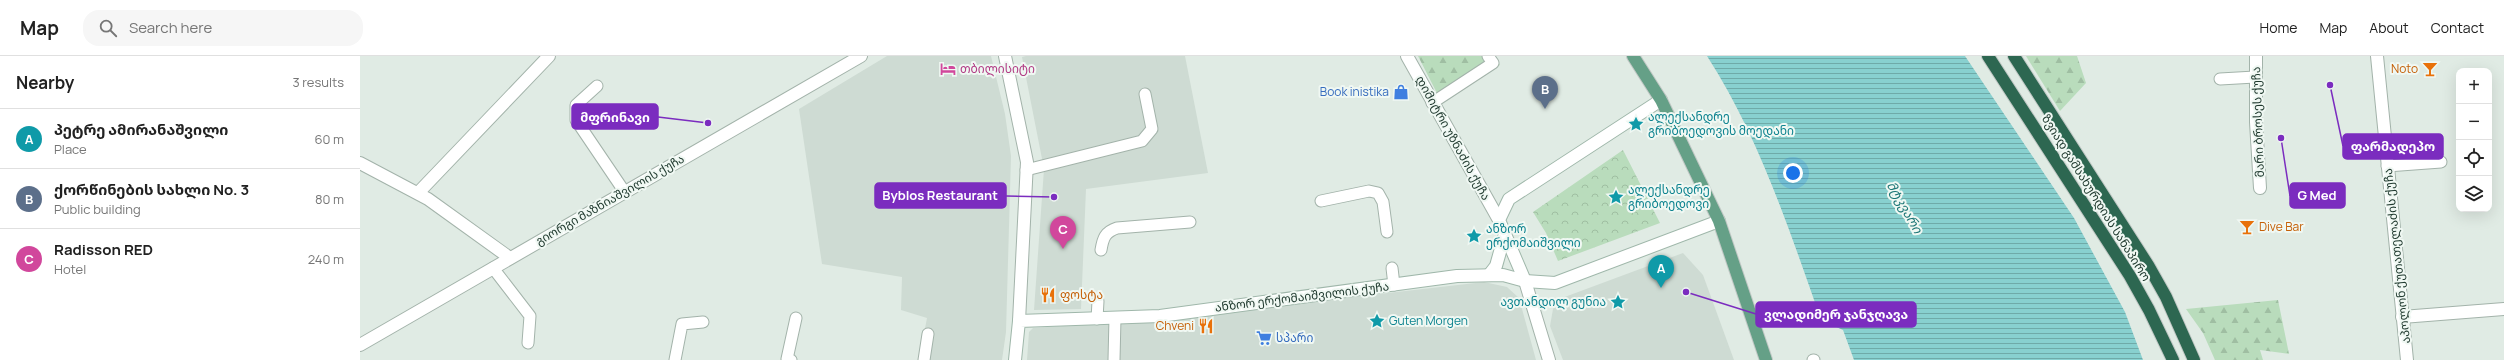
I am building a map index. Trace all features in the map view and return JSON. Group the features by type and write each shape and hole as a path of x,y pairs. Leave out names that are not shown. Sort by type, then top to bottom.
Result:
{"highway":[{"name":"ზვიად გამსახურდიას სანაპირო","path":"1988,56 2130,276 2149,310 2173,360"},
{"name":"ზვიად გამსახურდიას სანაპირო","path":"2014,56 2148,265 2166,297 2194,360"}],"main road":[{"path":"1634,56 1661,100 1719,221 1766,360"}],"street":[{"path":"418,193 549,56"},
{"name":"გიორგი მაზნიაშვილის ქუჩა","path":"360,345 624,191 861,56"},
{"path":"1005,56 1027,162 1016,360"},
{"name":"დიმიტრი უზნაძის ქუჩა","path":"1407,56 1505,234 1525,281 1550,360"},
{"name":"მარი ბროსეს ქუჩა","path":"2256,56 2255,77 2260,188"},
{"name":"აპოლონ ქუთათელაძის ქუჩა","path":"2376,56 2390,148 2387,166 2407,360"},
{"name":"დიმიტრი უზნაძის ქუჩა","path":"1498,220 1509,199 1661,100"},
{"path":"360,162 418,193 510,258"},
{"name":"ანზორ ერქომაიშვილის ქუჩა","path":"1019,321 1160,316 1457,276 1503,275 1542,284 1570,279 1719,221"},
{"path":"1489,275 1496,266 1505,234"},
{"path":"2402,317 2504,309"}],"lane":[{"path":"1432,103 1493,63 1488,56"},
{"path":"2220,79 2255,77"},
{"path":"597,86 576,105 576,120 624,191"},
{"path":"1026,170 1142,141 1152,129 1145,94"},
{"path":"2387,166 2441,162"},
{"path":"1321,201 1369,191 1378,193 1384,202 1387,232"},
{"path":"1101,250 1102,239 1108,231 1117,228 1190,222"},
{"path":"493,268 530,316 528,343"},
{"path":"1392,268 1394,285"},
{"path":"1097,319 1098,301"},
{"path":"791,360 786,359 796,318"},
{"path":"1114,318 1114,360"},
{"path":"674,360 682,324 703,322"},
{"path":"924,360 928,334"}],"shaded area":[{"path":"887,56 991,56 1005,114 1011,156 1006,332 1002,360 919,360 927,318 901,310 902,277 822,264 799,109"},
{"path":"1185,56 1208,173 1086,189 1081,309 1034,310 1044,169 1022,57"},
{"path":"1683,253 1703,275 1734,360 1563,360 1550,326 1553,309 1562,298"},
{"path":"1484,282 1507,287 1519,298 1536,360 1027,360 1029,332 1033,328 1153,320"}],"green space":[{"path":"1418,56 1494,56 1500,65 1442,103"},
{"path":"2026,56 2077,56 2086,83 2060,111"},
{"path":"1623,150 1660,223 1558,261 1546,233 1533,212"},
{"path":"2278,300 2289,354 2260,350 2263,360 2215,360 2203,333 2186,309"}],"water":[{"name":"მტკვარი","path":"1707,56 1965,56 2074,218 2125,312 2143,360 1854,360 1843,330 1825,322 1819,314 1796,248 1757,149 1742,117"}],"place":[{"name":"თბილისიტი","path":"948,69"},
{"name":"Noto","path":"2430,69"},
{"name":"ფარმადეპო","path":"2330,85"},
{"name":"Book inistika","path":"1401,92"},
{"name":"ქორწინების სახლი No. 3","path":"1545,109"},
{"name":"მფრინავი","path":"708,123"},
{"name":"ალექსანდრე გრიბოედოვის მოედანი","path":"1636,124"},
{"name":"G Med","path":"2281,138"},
{"name":"Byblos Restaurant","path":"1054,197"},
{"name":"ალექსანდრე გრიბოედოვი","path":"1616,197"},
{"name":"Dive Bar","path":"2247,227"},
{"name":"ანზორ ერქომაიშვილი","path":"1474,236"},
{"name":"Radisson RED","path":"1063,249"},
{"name":"პეტრე ამირანაშვილი","path":"1661,288"},
{"name":"ვლადიმერ ჯანჯღავა","path":"1686,292"},
{"name":"ფოსტა","path":"1048,295"},
{"name":"ავთანდილ გუნია","path":"1618,302"},
{"name":"Guten Morgen","path":"1377,321"},
{"name":"Chveni","path":"1206,326"},
{"name":"სპარი","path":"1264,338"}]}
